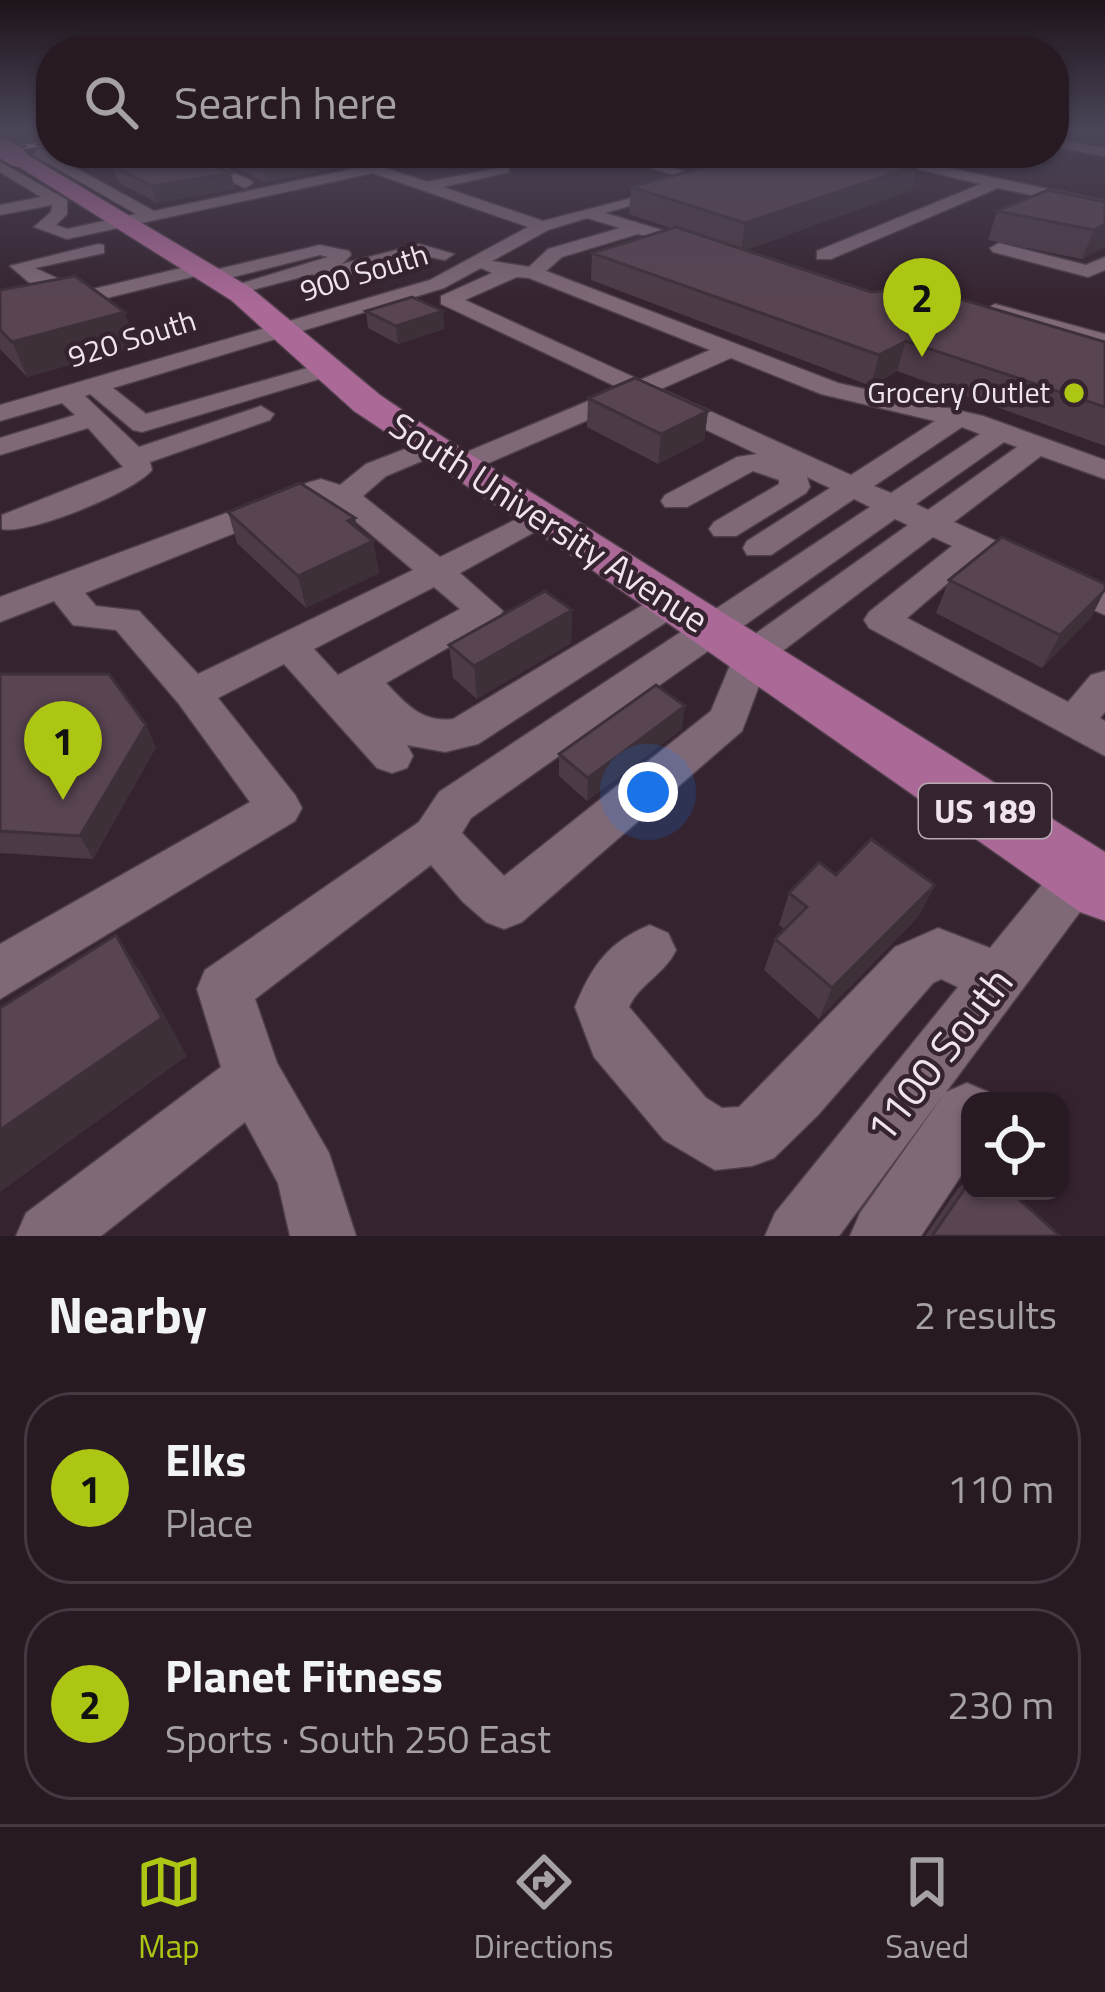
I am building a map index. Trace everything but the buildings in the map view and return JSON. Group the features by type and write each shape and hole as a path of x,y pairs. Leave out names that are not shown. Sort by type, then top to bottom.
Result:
{"highway":[{"name":"South University Avenue","path":"69,188 126,222 152,227 283,328 328,370 445,456 1092,882"}],"street":[{"path":"45,188 63,208 43,227 53,233 88,232 126,222"},
{"path":"99,188 152,227"},
{"path":"256,188 266,192"},
{"path":"84,298 39,281 20,266 287,188"},
{"path":"427,188 542,226"},
{"name":"900 South","path":"283,328 437,284 542,226 688,188"},
{"path":"824,256 983,188"},
{"path":"1022,188 1105,206"},
{"path":"0,210 56,200"},
{"path":"587,213 721,254"},
{"path":"1051,214 1105,226"},
{"path":"639,229 555,254 523,272 448,301 474,321 668,404 1105,604"},
{"path":"998,248 1099,270"},
{"path":"22,308 225,284 332,263 342,255 320,250 225,284"},
{"path":"225,284 341,290 445,254 480,261 523,272 830,389 958,418 1105,470"},
{"path":"972,304 1105,341"},
{"name":"920 South","path":"0,413 85,402 168,362 283,328"},
{"path":"344,496 376,470 445,456 538,424 720,346"},
{"path":"668,404 759,361"},
{"path":"168,362 328,370"},
{"path":"168,362 221,402"},
{"path":"243,366 266,388"},
{"path":"0,447 85,402 142,424 328,370"},
{"path":"134,458 328,370"},
{"path":"13,522 139,470 85,402"},
{"path":"759,548 958,418"},
{"path":"323,1236 307,1175 254,1078 224,989 435,836 454,806 1001,432"},
{"path":"750,442 658,491 840,591"},
{"path":"289,646 421,736 441,739 713,629 840,591 1038,445"},
{"path":"676,501 747,463 763,462 791,475 795,487 725,529"},
{"path":"63,590 307,490 334,490 485,611 347,688"},
{"path":"193,694 544,518"},
{"path":"974,544 882,620 1089,731 1105,685"},
{"path":"0,610 60,586 86,617 126,619 193,694 279,808 0,973"},
{"path":"435,836 504,906 728,720 713,629"},
{"path":"347,688 392,756"},
{"name":"1100 South","path":"798,1236 996,982 1092,882"},
{"path":"650,950 612,981 602,1006 614,1036 685,1119 715,1138 752,1136 797,1094 914,964 938,953 967,963 996,982"},
{"path":"49,1236 254,1078"},
{"path":"883,1236 961,1123"}],"place":[{"name":"Planet Fitness","path":"922,357"},
{"name":"Grocery Outlet","path":"1074,393"},
{"name":"Elks","path":"63,800"}]}
